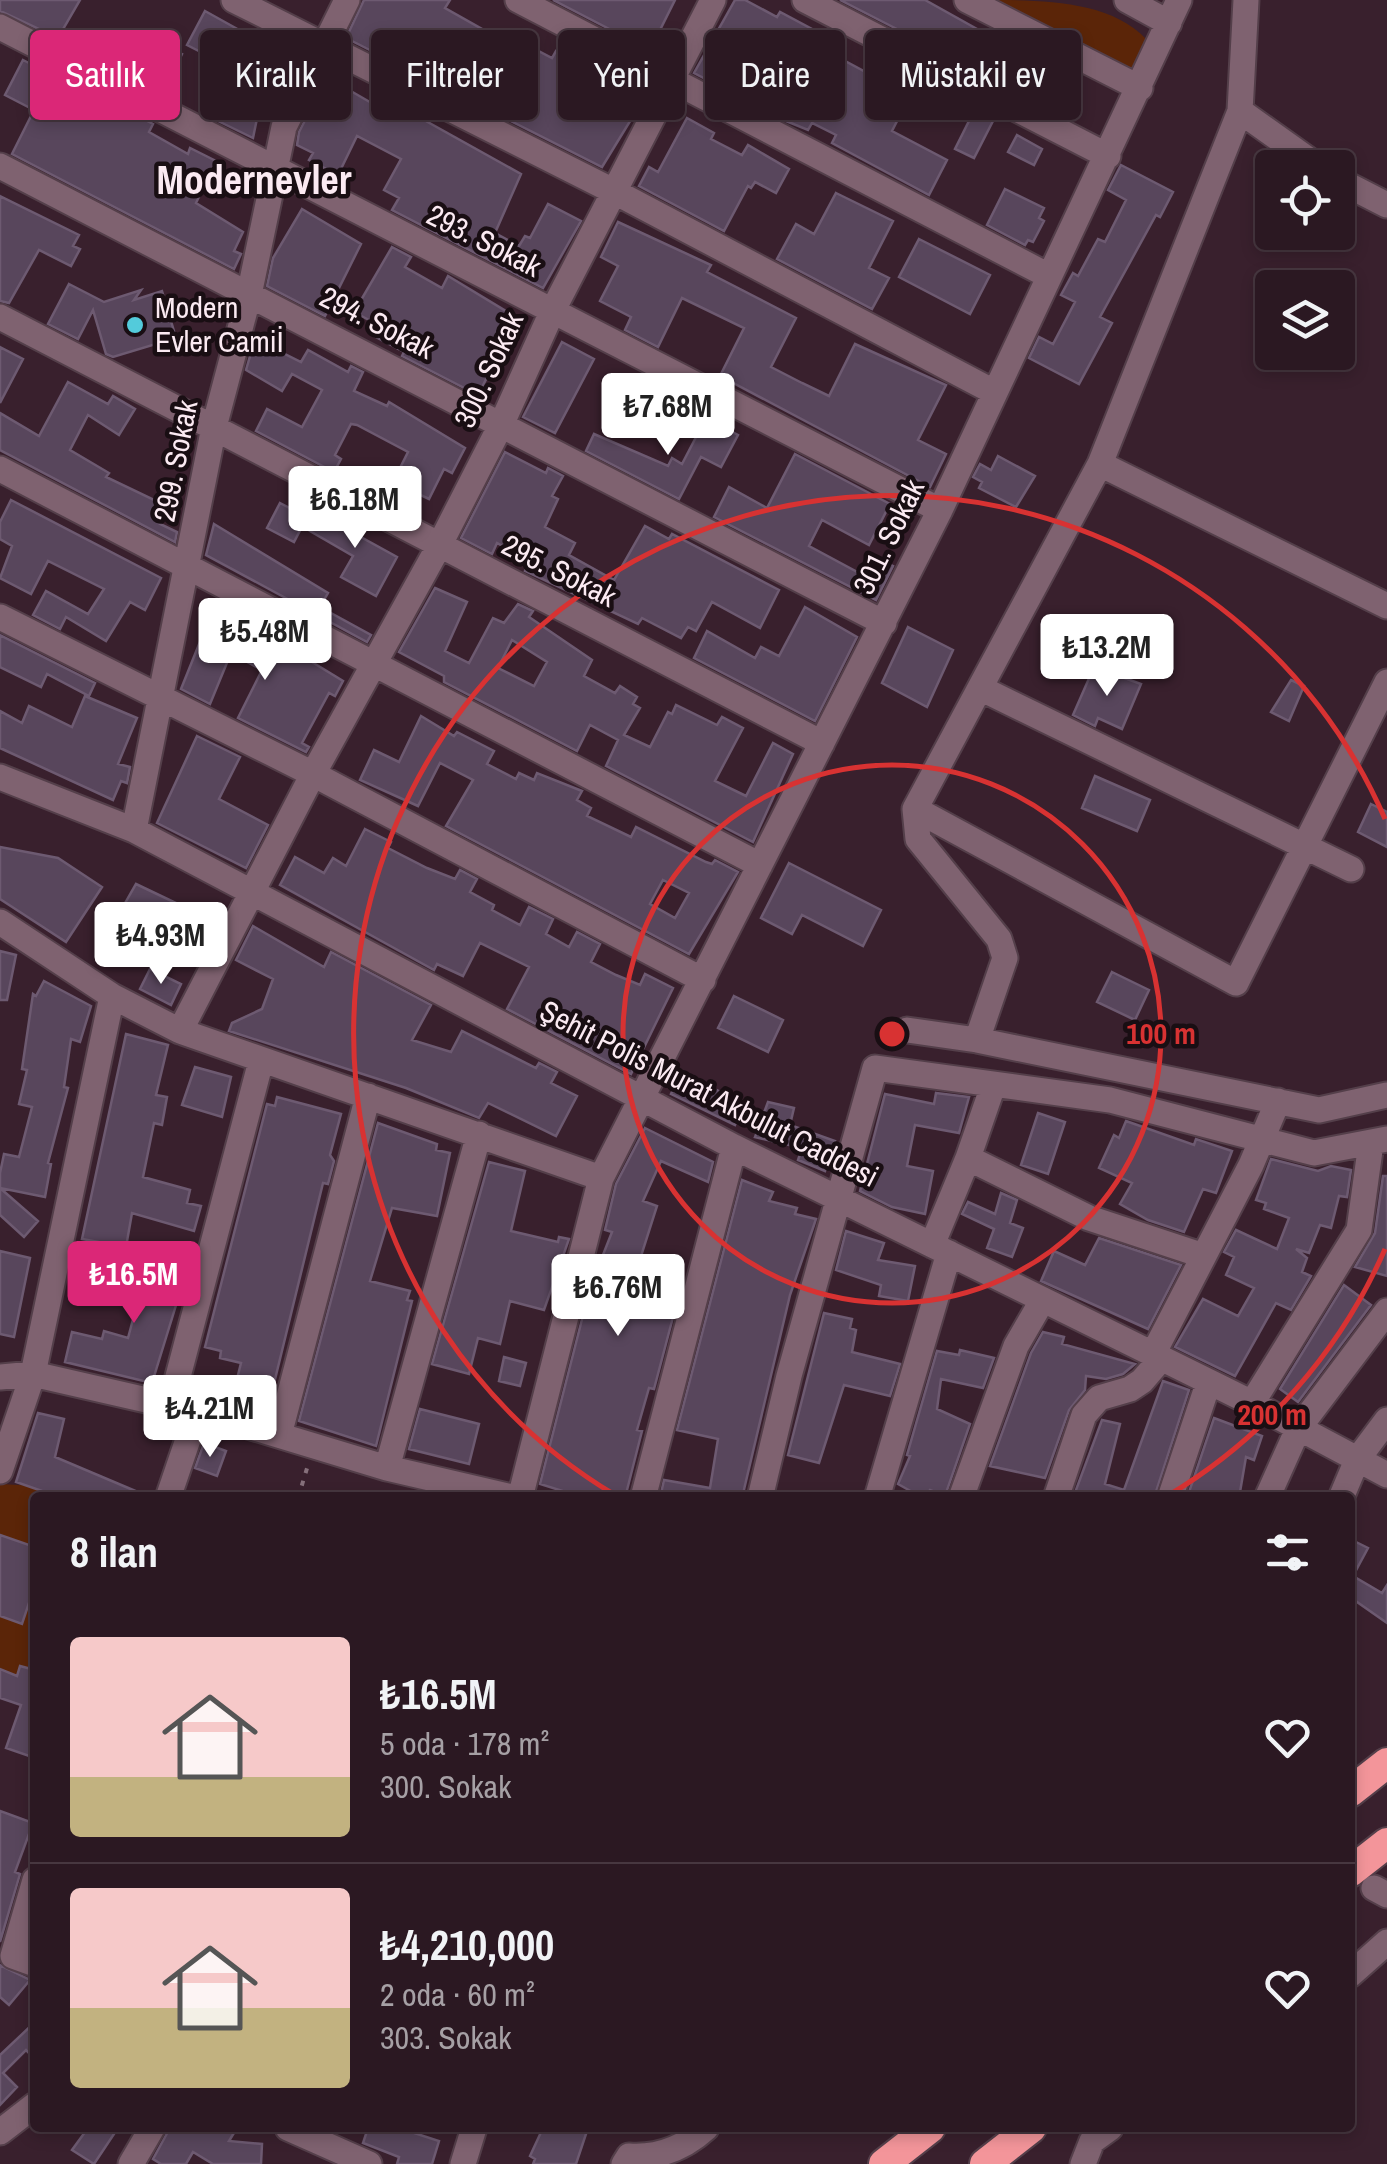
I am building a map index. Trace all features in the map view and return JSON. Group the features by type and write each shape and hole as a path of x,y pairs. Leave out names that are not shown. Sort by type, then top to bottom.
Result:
{"highway":[{"path":"1355,1788 1387,1763"},
{"path":"1370,1885 1387,1842"},
{"path":"884,2164 925,2132"},
{"path":"985,2164 1026,2132"}],"street":[{"path":"234,0 290,30"},
{"name":"299. Sokak","path":"331,30 347,0"},
{"path":"518,0 576,30"},
{"name":"300. Sokak","path":"685,60 714,0"},
{"path":"806,0 1108,156"},
{"path":"967,0 1140,88"},
{"path":"1127,0 1174,11"},
{"path":"977,1040 1005,958 999,939 918,840 916,809 1100,464 1240,111 1246,0"},
{"name":"301. Sokak","path":"520,1492 601,1178 940,510 992,392 1174,11"},
{"name":"293. Sokak","path":"0,27 940,510"},
{"path":"351,61 615,192 992,392"},
{"path":"685,86 1047,275"},
{"path":"1240,111 1295,150"},
{"name":"299. Sokak","path":"134,830 214,428 249,295 287,120"},
{"name":"300. Sokak","path":"180,1030 312,774 439,546 502,423 552,312 654,120"},
{"name":"294. Sokak","path":"0,166 884,623"},
{"path":"1355,189 1387,205"},
{"name":"295. Sokak","path":"0,318 822,743"},
{"path":"1100,464 1387,606"},
{"path":"0,469 760,865"},
{"path":"0,617 158,700 312,774 703,980"},
{"path":"916,809 1236,983 1387,682"},
{"path":"980,688 1351,869"},
{"name":"Şehit Polis Murat Akbulut Caddesi","path":"0,777 134,830 250,895 734,1146 1252,1403 1387,1475"},
{"path":"0,922 112,996 180,1030 601,1178"},
{"path":"0,1471 33,1374 112,996"},
{"path":"907,1030 977,1040 1319,1110 1387,1094"},
{"path":"170,1407 262,1061"},
{"path":"762,1492 876,1068 1110,1100 1314,1152 1379,1141 1359,1230 1252,1403"},
{"path":"879,1492 941,1249 993,1086"},
{"path":"279,1435 368,1096"},
{"path":"1058,1492 1084,1415 1098,1398 1130,1390 1142,1381 1156,1358 1201,1255 1262,1140 1278,1101"},
{"path":"387,1468 479,1134"},
{"path":"645,1492 734,1146"},
{"path":"968,1158 1088,1218 1201,1255"},
{"path":"962,1492 1016,1346 1042,1301"},
{"path":"1271,1492 1298,1429 1387,1311"},
{"path":"0,1377 33,1374 197,1413 387,1468 492,1492"},
{"path":"1172,1492 1208,1384"},
{"path":"170,1492 197,1413"},
{"path":"1343,1492 1357,1460 1387,1420"},
{"path":"30,1897 13,1956 30,1962"},
{"path":"1355,1971 1387,1942"},
{"path":"0,2132 30,2109"},
{"path":"131,2164 150,2132"},
{"path":"297,2132 369,2164"},
{"path":"463,2164 473,2132"},
{"path":"624,2164 629,2156 652,2158 692,2141 702,2132"},
{"path":"1083,2164 1092,2141 1104,2132"}],"path":[{"path":"300,1492 314,1446"}],"shaded area":[{"path":"985,0 1051,2 1094,10 1131,26 1146,39 1132,75 1081,49 1081,30 1044,30"},
{"path":"0,1484 148,1492 30,1492 30,1694 0,1692"}],"building":[{"path":"0,0 80,0 63,30 41,30 0,11"},
{"path":"364,0 450,0 445,8 484,30 371,30 371,51 351,41 350,30"},
{"path":"553,0 675,0 660,30 611,30"},
{"path":"735,0 745,0 814,30 718,30"},
{"path":"840,0 925,0 979,30 899,30"},
{"path":"205,11 239,30 200,30 200,52 187,45"},
{"path":"538,51 552,58 558,52 558,120 631,120 602,167 509,120 538,120"},
{"path":"705,53 705,79 694,73"},
{"path":"23,60 30,64 30,108 5,95"},
{"path":"845,61 865,72 865,120 898,120 892,131 947,160 929,195 832,143 836,135 812,123 808,130 786,121 845,120"},
{"path":"351,91 371,103 371,120 424,120 521,174 495,233 519,246 525,236 530,238 548,204 581,221 543,288 392,210 399,198 384,190 401,159 357,136 338,175 309,160 313,153 297,145 305,120 351,120"},
{"path":"30,118 145,120 153,124 149,132 188,154 190,148 216,161 196,203 243,232 234,251 241,254 234,269 12,154"},
{"path":"687,118 714,133 711,139 742,155 748,145 789,169 776,193 755,182 751,188 748,186 724,231 639,186 649,167 658,172"},
{"path":"216,120 257,120 253,138"},
{"path":"970,120 993,120 974,158 955,149"},
{"path":"1017,135 1042,149 1034,165 1008,152"},
{"path":"1121,165 1173,192 1160,217 1156,215 1100,317 1112,323 1079,384 1029,358 1039,337 1053,344 1075,302 1061,295 1073,273 1078,276 1098,239 1105,242 1126,200 1108,190"},
{"path":"1005,189 1044,208 1039,218 1044,221 1033,242 1028,240 1025,245 987,225"},
{"path":"836,193 893,221 869,268 889,278 872,309 777,259 796,224 814,234"},
{"path":"0,196 79,235 73,246 80,249 71,266 39,250 9,303 0,301"},
{"path":"302,209 361,244 325,316 267,286 273,258"},
{"path":"618,222 711,265 707,272 796,318 771,367 802,383 829,396 855,344 946,385 918,440 946,454 930,487 720,376 744,328 682,298 658,347 625,330 631,317 600,301 618,266 601,257"},
{"path":"919,239 990,275 970,314 899,277"},
{"path":"392,247 411,257 405,267 442,288 448,276 524,322 506,355 500,352 478,395 402,356 404,352 374,336 380,326 354,312"},
{"name":"Modern Evler Camiİ","path":"69,284 104,302 141,290 134,300 162,291 176,338 113,357 106,354 93,310 78,339 48,324"},
{"path":"255,339 301,362 308,350 348,372 351,366 363,372 354,391 387,406 389,402 465,448 452,473 444,469 429,499 393,482 408,452 357,425 351,424 335,455 341,459 334,472 256,431 267,409 302,427 322,390 292,374 282,391 246,370"},
{"path":"562,342 594,359 555,433 523,417"},
{"path":"0,347 23,359 0,403"},
{"path":"68,382 108,404 113,396 135,409 119,435 88,415 70,450 109,473 106,477 169,507 160,524 177,532 175,542 0,450 0,413 39,436"},
{"path":"706,418 738,435 721,467 701,457 679,499 586,451 594,434 668,466 672,458 682,464"},
{"path":"505,452 546,473 548,468 563,476 552,496 558,499 545,527 575,543 569,555 614,580 645,526 669,539 672,534 779,590 760,628 712,602 696,631 688,627 681,638 642,618 638,624 525,571 530,561 497,543 492,554 461,538"},
{"path":"795,454 890,504 869,545 822,520 809,546 863,575 873,556 893,566 876,600 714,517 729,487 767,508"},
{"path":"998,456 1035,476 1016,507 979,488 982,482 973,477 980,464 991,470"},
{"path":"11,500 161,578 145,610 130,602 106,641 66,617 60,629 33,615 46,591 88,614 104,589 48,561 31,594 0,578 12,546 0,539 0,522"},
{"path":"280,503 307,517 294,542 267,528"},
{"path":"325,504 354,524 350,531 397,557 376,596 341,577 353,556 310,531"},
{"path":"214,524 328,593 320,607 371,635 367,642 206,555"},
{"path":"435,588 467,602 445,651 469,663 493,618 504,623 518,604 533,611 529,617 592,660 584,676 615,693 620,686 637,697 633,704 640,708 624,735 650,747 668,712 672,714 676,705 717,725 722,717 743,728 715,781 746,796 773,743 793,754 753,842 606,766 618,740 590,725 577,751 444,682 444,676 399,652","holes":["512,640 547,662 534,686 498,668"]},
{"path":"805,607 857,637 815,721 694,658 707,631 755,658 761,647 779,656"},
{"path":"208,622 259,646 266,634 343,681 335,696 329,693 302,743 309,747 306,752 238,718 262,670 231,653 210,704 181,689"},
{"path":"908,627 953,650 927,707 882,683"},
{"path":"0,635 95,683 89,696 47,674 41,687 0,667"},
{"path":"1094,667 1141,684 1122,729 1098,718 1095,726 1073,715"},
{"path":"1291,680 1304,686 1289,721 1271,712"},
{"path":"85,696 137,718 118,764 130,767 127,783 121,781 113,800 0,748 0,711 22,723 29,706 72,727"},
{"path":"421,716 454,736 457,732 494,751 487,764 516,779 519,773 534,780 537,773 582,791 577,800 591,808 587,816 631,837 636,827 706,862 712,864 715,860 738,872 689,954 446,826 473,780 440,763 418,806 360,780 374,750 399,762","holes":["663,880 689,893 675,918 650,904"]},
{"path":"197,736 240,757 219,799 268,825 246,868 157,823"},
{"path":"1095,776 1150,800 1137,831 1082,808"},
{"path":"1371,804 1387,812 1387,847 1358,832"},
{"path":"365,829 391,842 388,848 427,868 455,879 460,870 477,879 470,892 520,925 529,907 553,919 546,934 569,947 577,932 600,944 591,962 616,975 640,985 645,974 673,988 631,1074 507,1009 529,967 480,943 463,976 437,964 434,970 280,885 295,857 324,873 333,858 346,866"},
{"path":"0,847 58,858 102,887 66,942 0,899"},
{"path":"789,863 881,910 863,946 802,915 792,934 761,918"},
{"path":"136,884 218,923 204,949 171,931 158,959 130,946 144,917 124,905"},
{"path":"253,926 324,967 331,952 431,1005 412,1040 451,1052 462,1031 536,1068 539,1063 557,1072 551,1083 577,1096 556,1136 488,1103 479,1118 406,1088 229,1031 232,1023 262,1009 273,979 236,960"},
{"path":"0,951 16,955 7,1000 0,1000"},
{"path":"150,969 181,984 171,1005 140,989"},
{"path":"1112,972 1149,990 1135,1020 1097,1002"},
{"path":"44,981 91,1006 80,1042 71,1039 64,1087 68,1088 48,1163 51,1164 45,1197 0,1188 4,1154 19,1157 32,1107 19,1104 27,1070 22,1069 33,994 36,996"},
{"path":"734,996 783,1020 768,1052 718,1028"},
{"path":"126,1034 168,1045 156,1095 167,1097 162,1125 154,1123 143,1177 190,1190 187,1203 201,1206 194,1231 132,1213 126,1247 82,1239"},
{"path":"195,1067 231,1077 222,1117 182,1105"},
{"path":"682,1072 744,1104 735,1125 671,1094"},
{"path":"936,1093 969,1097 959,1133 915,1125 907,1166 933,1171 925,1214 892,1207 860,1191 885,1094 934,1104"},
{"path":"277,1097 341,1114 330,1155 334,1161 328,1184 323,1183 268,1408 232,1399 241,1363 220,1358 221,1351 205,1347 267,1104 275,1106"},
{"path":"768,1102 794,1108 790,1125 835,1141 825,1171 798,1160 802,1148 755,1137"},
{"path":"1038,1113 1065,1122 1048,1174 1021,1165"},
{"path":"1126,1121 1194,1145 1196,1139 1232,1151 1216,1193 1203,1189 1184,1232 1148,1220 1120,1204 1132,1183 1099,1168 1114,1135 1119,1138"},
{"path":"378,1123 437,1144 436,1150 450,1153 437,1216 392,1208 370,1281 410,1291 407,1300 412,1301 376,1446 299,1421"},
{"path":"645,1128 713,1162 708,1182 661,1161 643,1201 657,1206 635,1275 681,1287 654,1389 649,1388 637,1430 642,1431 627,1492 566,1492 540,1484 590,1288 612,1232 605,1230 616,1184"},
{"path":"1271,1159 1318,1171 1331,1166 1351,1170 1347,1197 1339,1196 1331,1228 1320,1225 1309,1253 1296,1249 1307,1258 1302,1272 1311,1276 1291,1310 1276,1303 1235,1376 1175,1347 1203,1299 1238,1316 1254,1288 1226,1275 1234,1257 1224,1252 1236,1230 1277,1249 1289,1218 1264,1209 1266,1203 1256,1200"},
{"path":"489,1162 525,1171 511,1231 558,1242 559,1237 569,1239 544,1310 510,1301 500,1344 478,1338 469,1374 432,1364"},
{"path":"1383,1176 1387,1176 1387,1276 1355,1267 1375,1233"},
{"path":"742,1180 773,1192 769,1201 797,1208 795,1214 816,1219 790,1295 743,1492 661,1492 664,1480 710,1488 718,1439 677,1430"},
{"path":"0,1188 38,1221 24,1237 0,1215"},
{"path":"1001,1193 1017,1200 1010,1223 1023,1228 1012,1257 987,1248 994,1229 962,1214 968,1202 995,1214"},
{"path":"846,1231 884,1243 878,1260 915,1266 908,1301 879,1296 881,1285 836,1270"},
{"path":"1099,1238 1181,1265 1148,1329 1041,1281 1054,1251 1085,1265"},
{"path":"0,1251 30,1258 14,1337 0,1334"},
{"path":"134,1255 185,1276 152,1383 65,1362 72,1332 102,1339 104,1331 128,1338 139,1297 118,1286"},
{"path":"1344,1285 1371,1305 1298,1402 1280,1389"},
{"path":"824,1313 852,1319 850,1328 856,1330 852,1352 900,1364 890,1396 844,1385 819,1463 788,1455"},
{"path":"1043,1332 1064,1337 1062,1344 1135,1364 1123,1374 1106,1379 1086,1376 1085,1390 1069,1410 1045,1478 990,1466 1031,1353"},
{"path":"960,1350 994,1358 983,1388 941,1379 937,1409 970,1424 946,1492 912,1492 898,1484 910,1456 907,1455 937,1351 959,1355"},
{"path":"504,1357 526,1363 520,1386 499,1381"},
{"path":"1163,1381 1189,1390 1156,1492 1075,1492 1102,1420 1120,1424 1105,1484 1124,1490"},
{"path":"420,1409 479,1424 469,1464 409,1449"},
{"path":"38,1413 64,1419 55,1457 138,1492 45,1492 16,1482"},
{"path":"1214,1418 1262,1436 1254,1460 1246,1457 1240,1492 1189,1492"},
{"path":"204,1443 226,1451 217,1476 195,1468"},
{"path":"0,1535 30,1545 30,1600 22,1624 0,1616"},
{"path":"1355,1542 1368,1548 1355,1572"},
{"path":"1355,1577 1382,1593 1387,1585 1387,1623 1355,1601"},
{"path":"20,1666 30,1669 30,1756 6,1748 21,1705 0,1698 0,1669 17,1676"},
{"path":"0,1811 30,1822 30,1831 15,1872 20,1874 0,1942"},
{"path":"0,1965 30,1980 9,2005 0,1997"},
{"path":"30,2027 30,2054 26,2050 3,2073 17,2087 0,2105 0,2055"},
{"path":"85,2132 115,2132 94,2164 72,2150"},
{"path":"168,2132 235,2132 229,2141 262,2144 261,2164 213,2164 193,2152 186,2164 161,2164 153,2159"},
{"path":"367,2132 411,2132 439,2141 432,2164 397,2164 399,2157 363,2143"},
{"path":"541,2132 587,2132 576,2164 533,2164 535,2159 530,2156"}],"place":[{"name":"Modern Evler Camiİ","path":"135,325"}],"district":[{"name":"Modernevler","path":"254,180"}]}
